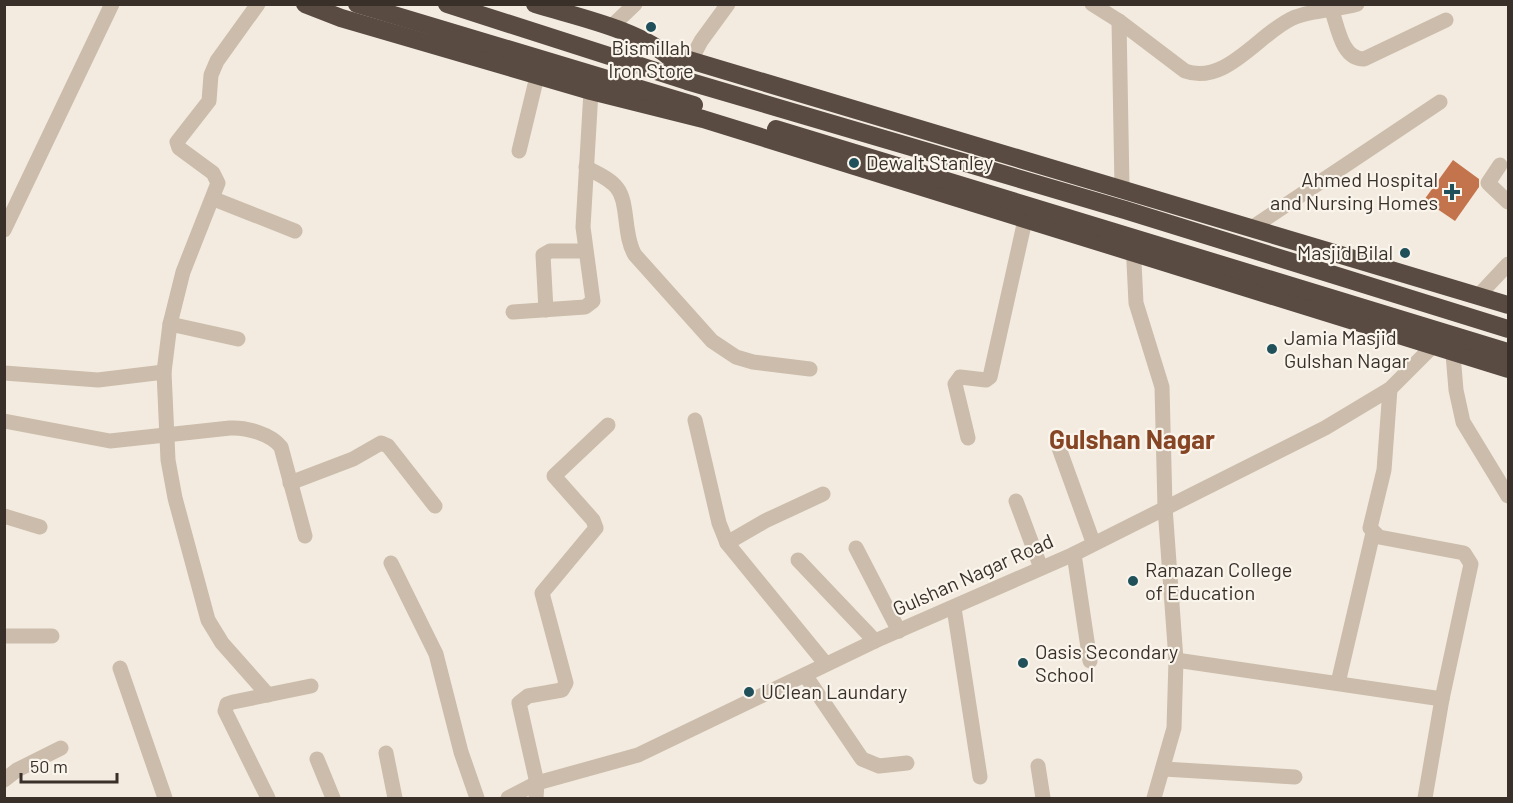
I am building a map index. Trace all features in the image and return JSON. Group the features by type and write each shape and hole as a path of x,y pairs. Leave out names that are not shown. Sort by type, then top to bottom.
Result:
{"highway":[{"path":"305,4 340,18 539,67 591,91 703,119 1025,220 1133,245 1453,354 1509,369"},
{"path":"357,4 539,67 1133,245 1509,352"},
{"path":"447,4 687,81 1125,210 1509,329"},
{"path":"535,4 611,27 666,53 1122,187 1509,305"},
{"path":"666,53 680,67 687,81"}],"street":[{"path":"4,230 112,4"},
{"path":"258,4 217,61 211,75 209,101 177,142 179,148 217,178 214,199 183,272 170,324 164,372 171,484 202,605 222,643 268,694"},
{"path":"611,27 635,4"},
{"path":"691,60 701,41 729,4"},
{"path":"1092,4 1119,21 1185,71 1197,75 1207,74 1245,53 1292,18 1357,4"},
{"path":"1323,10 1347,52 1357,59 1364,59 1446,20"},
{"path":"1119,21 1122,187"},
{"path":"519,151 539,67"},
{"path":"513,312 585,307 593,301 583,226 591,91"},
{"path":"1253,227 1440,102"},
{"path":"1500,165 1488,183 1509,202"},
{"path":"586,167 616,186 628,238 635,255 712,341 746,361 810,369"},
{"path":"214,199 295,231"},
{"path":"968,438 955,384 960,377 986,380 990,377 1025,220"},
{"path":"1133,245 1136,303 1162,387 1166,507 1176,660 1176,713 1164,769 1154,798"},
{"path":"546,310 543,255 550,251 585,251"},
{"path":"1479,295 1509,264"},
{"path":"1403,296 1409,274"},
{"path":"170,324 238,339"},
{"name":"Gulshan Nagar Road","path":"508,798 537,791 638,755 805,675 825,663 1074,554 1093,542 1297,444 1390,388 1432,347"},
{"path":"1453,354 1456,390 1463,422 1508,496"},
{"path":"4,373 90,380 164,372"},
{"path":"1338,683 1373,533 1370,522 1384,470 1390,388"},
{"path":"695,420 719,523 727,543 825,663"},
{"path":"4,421 91,439 126,441 245,428 278,443 305,536"},
{"path":"537,791 519,703 528,696 562,690 566,682 542,592 597,528 593,520 554,477 608,425"},
{"path":"290,483 353,459 381,443 388,446 435,506"},
{"path":"1059,448 1093,542"},
{"path":"727,543 765,521 823,495"},
{"path":"1016,501 1041,568"},
{"path":"4,516 40,526"},
{"path":"1373,533 1379,537 1458,551 1469,558 1471,564 1442,699 1425,798"},
{"path":"856,548 899,631"},
{"path":"1074,554 1090,661"},
{"path":"798,560 875,640"},
{"path":"391,563 436,654 461,752 477,798"},
{"path":"954,608 980,777"},
{"path":"4,636 52,636"},
{"path":"1176,660 1442,699"},
{"path":"120,668 165,798"},
{"path":"805,675 862,759 879,766 907,763"},
{"path":"268,798 225,711 227,704 311,686"},
{"path":"4,780 17,770 61,748"},
{"path":"386,753 395,798"},
{"path":"317,759 333,798"},
{"path":"1038,766 1043,798"},
{"path":"1164,769 1295,777"}],"building":[{"path":"1453,160 1479,179 1479,187 1455,221 1424,200"}],"place":[{"name":"Bismillah Iron Store","path":"651,27"},
{"name":"Dewalt Stanley","path":"854,163"},
{"name":"Ahmed Hospital and Nursing Homes","path":"1452,192"},
{"name":"Masjid Bilal","path":"1405,253"},
{"name":"Jamia Masjid Gulshan Nagar","path":"1272,349"},
{"name":"Ramazan College of Education","path":"1133,581"},
{"name":"Oasis Secondary School","path":"1023,663"},
{"name":"UClean Laundary","path":"749,692"}],"district":[{"name":"Gulshan Nagar","path":"1132,440"}]}
